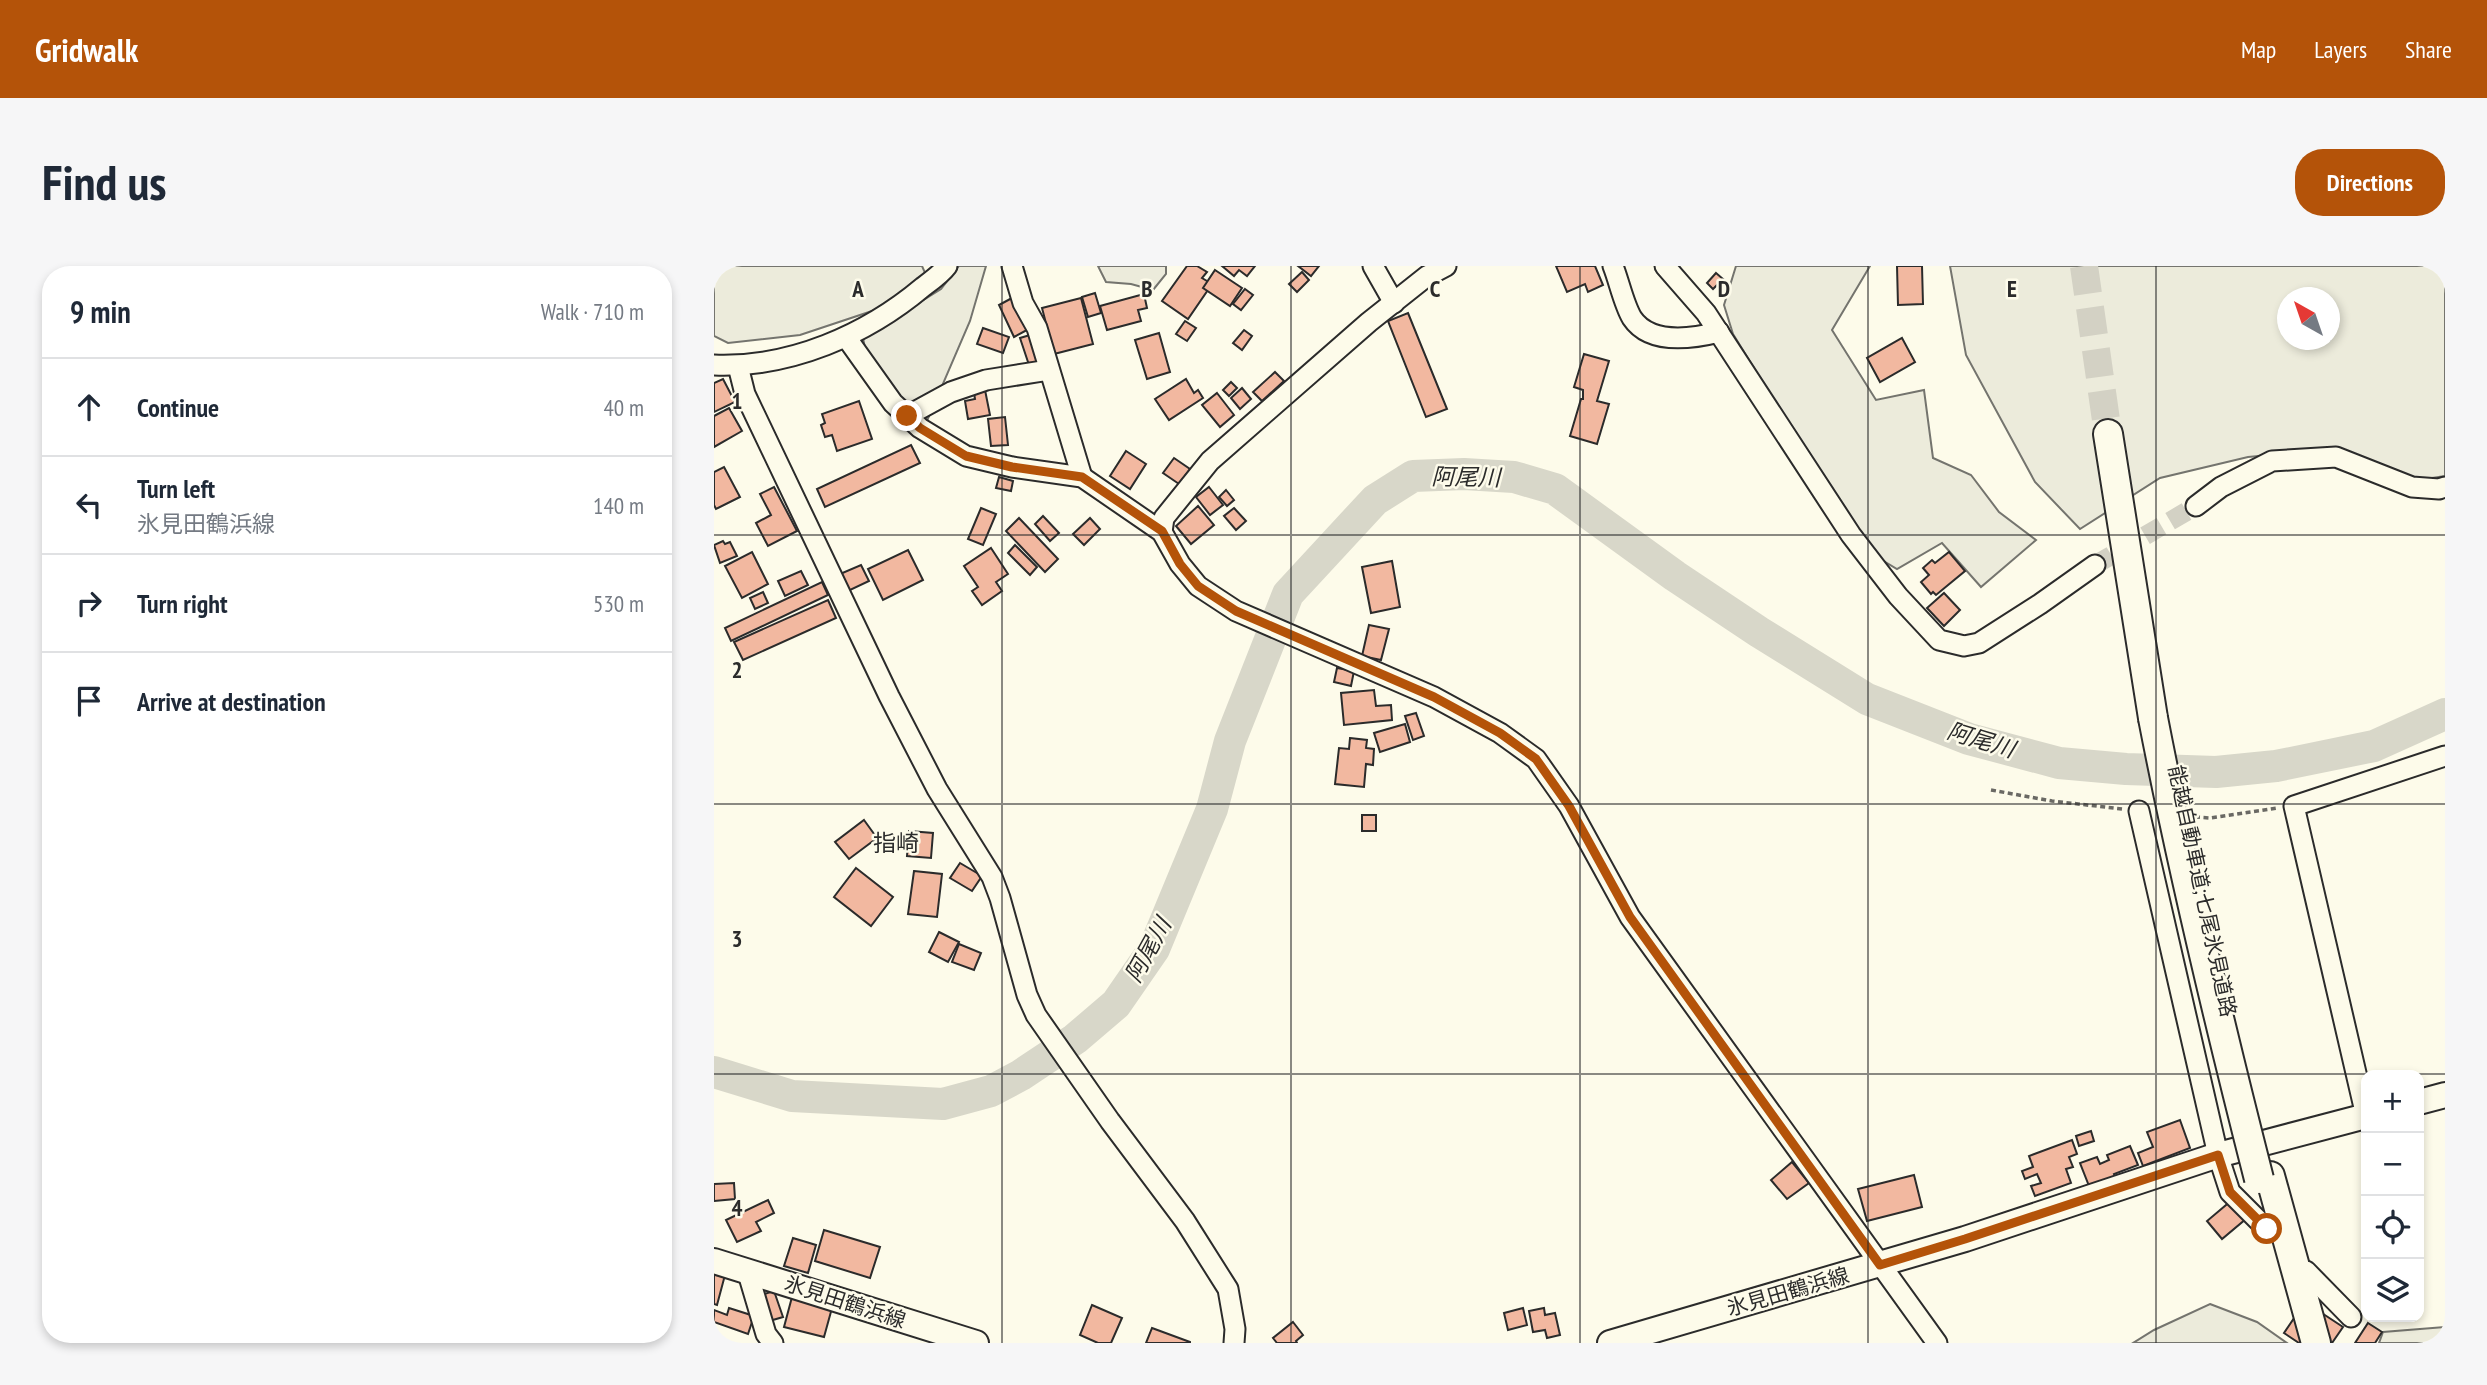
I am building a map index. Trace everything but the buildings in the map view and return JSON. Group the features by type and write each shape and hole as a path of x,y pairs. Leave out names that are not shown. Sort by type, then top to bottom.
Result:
{"highway":[{"name":"能越自動車道;七尾氷見道路","path":"2114,433 2148,626 2159,717 2304,1343"},
{"name":"能越自動車道;七尾氷見道路","path":"2264,1177 2316,1343"}],"main road":[{"path":"2424,1101 2445,1095"},
{"name":"氷見田鶴浜線","path":"1610,1343 1965,1239 2218,1155 2361,1117"},
{"name":"氷見田鶴浜線","path":"714,1261 976,1343"}],"street":[{"path":"714,365 738,366 789,357 846,337 907,301 947,266"},
{"path":"1012,266 1023,303 1037,328 1082,477"},
{"path":"1373,266 1394,303"},
{"path":"1162,531 1164,518 1210,461 1394,303 1427,276 1446,266"},
{"path":"1613,266 1631,317 1645,332 1692,339 1718,332"},
{"path":"1665,266 1706,313 1851,535 1898,596 1939,640 1964,646 1979,643 2095,565"},
{"path":"846,337 893,404 920,428 966,456 1012,467 1082,477 1162,531 1180,564 1198,586 1236,611 1434,697 1500,733 1536,759 1569,806 1630,917 1937,1343"},
{"path":"738,366 745,394 890,696 937,789 992,877 1027,995 1036,1015 1185,1222 1228,1289 1235,1329 1234,1343"},
{"path":"907,416 963,388 986,380 1049,370"},
{"path":"2196,506 2221,487 2272,461 2336,457 2412,487 2445,487"},
{"path":"2361,1095 2294,806 2445,756"},
{"path":"2139,811 2218,1155 2230,1192 2267,1229"},
{"path":"747,1270 766,1334 773,1343"},
{"path":"2306,1271 2351,1317"}],"shaded area":[{"path":"714,266 922,266 926,275 878,309 800,335 728,343 714,336"},
{"path":"959,266 986,266 970,321 927,421 891,393 866,353 863,338 941,289"},
{"path":"1098,266 1166,266 1166,274 1153,290 1131,284 1106,282"},
{"path":"1736,266 1870,266 1832,330 1876,400 1924,390 1933,458 1971,475 1999,512 2036,540 1981,587 1942,543 1897,569 1877,557 1791,428 1733,334 1724,305"},
{"path":"1950,266 2445,266 2445,476 2419,480 2334,449 2248,457 2160,478 2080,529 2035,482 1966,355"},
{"path":"2210,1304 2257,1322 2287,1343 2133,1343 2154,1330"},
{"path":"2445,1327 2445,1343 2379,1343 2383,1332"}],"waterway":[{"name":"阿尾川","path":"714,1072 792,1096 943,1104 991,1091 1021,1075 1075,1039 1116,1004 1154,949 1212,809 1230,741 1288,594 1375,500 1413,476 1464,474 1514,477 1555,489 1675,576 1867,699 1969,739 2059,763 2126,769 2216,772 2276,766 2374,746 2445,714"}],"tunnel":[{"path":"2084,266 2108,434"},
{"path":"2095,565 2196,506"}],"district":[{"name":"指崎","path":"896,843"}],"route":[{"path":"907,416 920,428 966,456 1012,467 1082,477 1162,531 1180,564 1198,586 1218,601 1434,697 1500,733 1536,759 1569,806 1630,917 1880,1265 2218,1155 2230,1192 2267,1229"}]}
